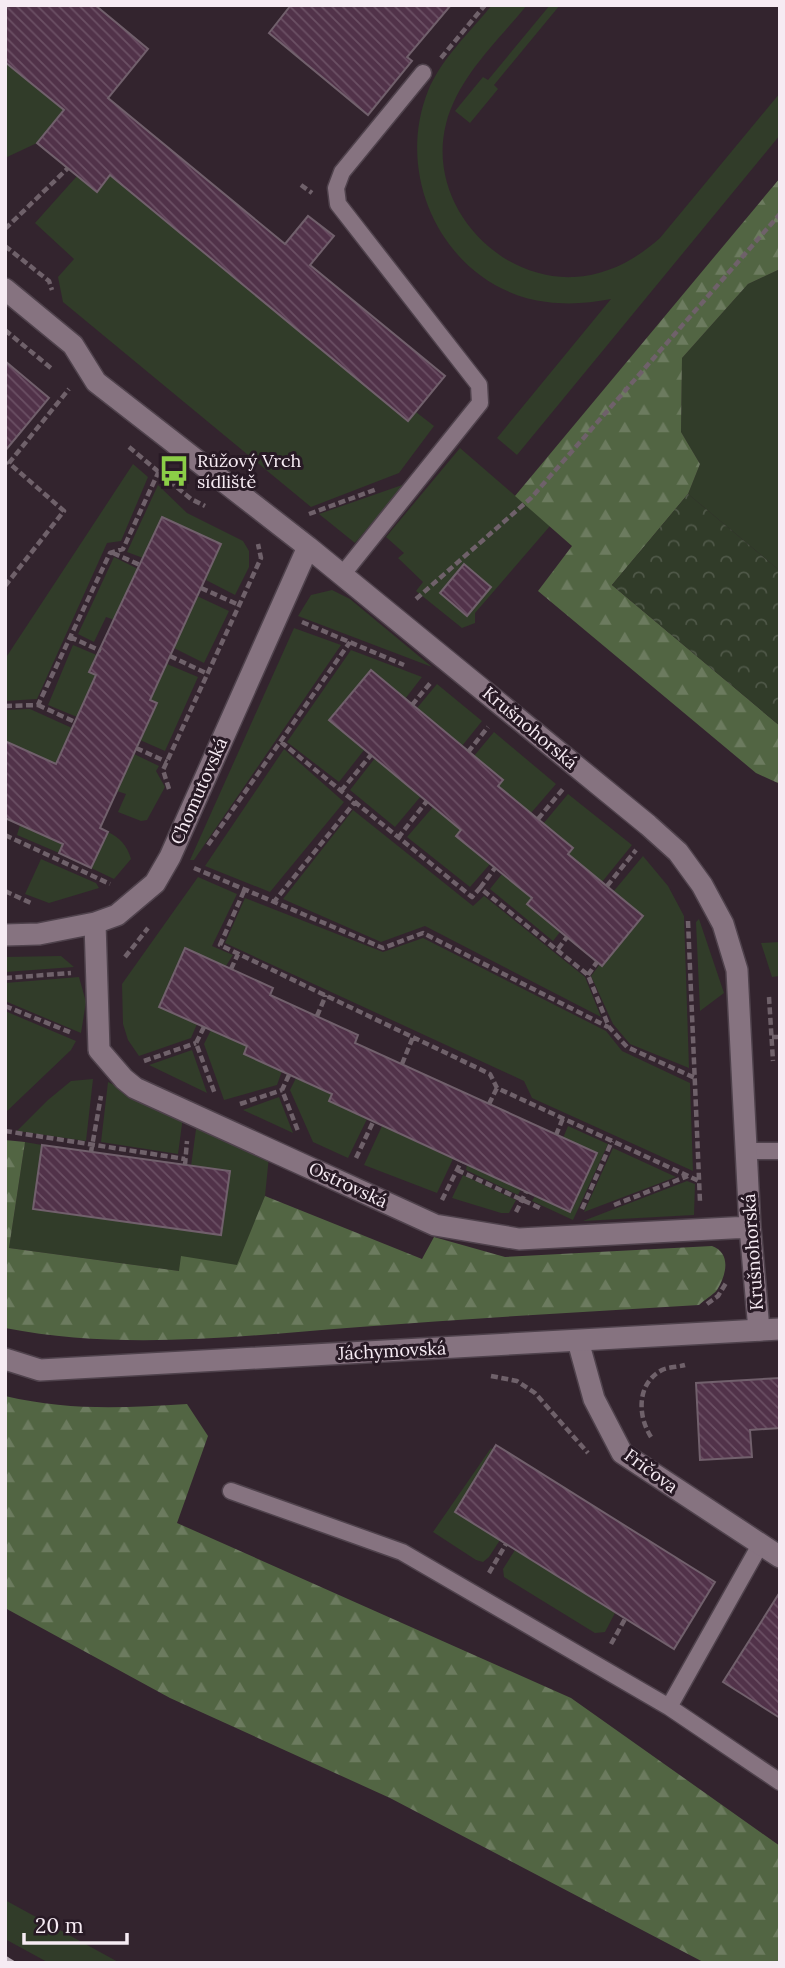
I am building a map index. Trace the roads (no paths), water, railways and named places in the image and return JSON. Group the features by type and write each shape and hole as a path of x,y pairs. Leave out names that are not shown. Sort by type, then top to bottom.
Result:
{"street":[{"name":"Krušnohorská","path":"5,289 73,345 96,382 308,547 678,852 702,885 723,924 737,970 750,1227 769,1329"},
{"name":"Chomutovská","path":"5,935 39,934 95,923 117,915 155,883 170,856 308,547"},
{"name":"Ostrovská","path":"95,923 103,1052 135,1088 435,1225 519,1239 750,1227"},
{"name":"Jáchymovská","path":"5,1359 40,1370 769,1329"},
{"name":"Fričova","path":"578,1341 594,1399 622,1453 780,1557"}],"lane":[{"path":"342,575 480,403 479,385 338,204 336,188 342,172 423,73"},
{"path":"747,1151 780,1151"},
{"path":"231,1491 402,1552 669,1707 780,1782"},
{"path":"669,1707 760,1545"}],"railway":[{"path":"5,1958 13,1963"}],"place":[{"name":"Růžový Vrch sídliště","path":"174,471"}]}
